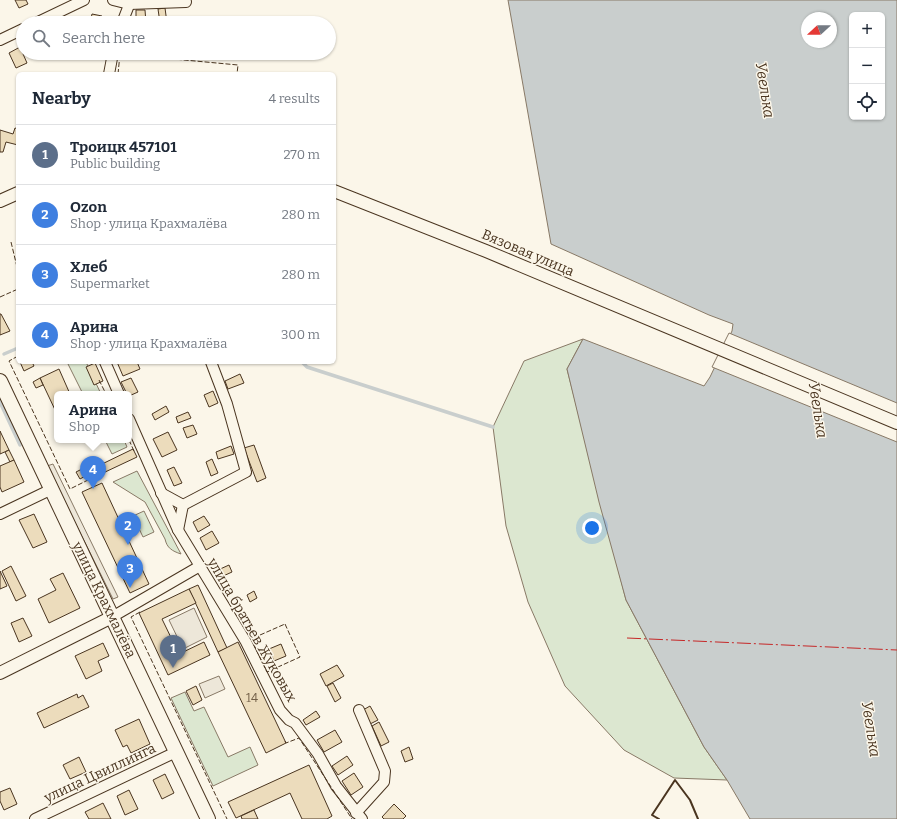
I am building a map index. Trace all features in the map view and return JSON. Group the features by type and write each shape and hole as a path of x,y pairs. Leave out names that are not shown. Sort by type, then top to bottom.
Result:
{"main road":[{"name":"улица Крахмалёва","path":"0,381 208,819"}],"street":[{"path":"51,16 84,0"},
{"path":"114,0 130,2 186,2"},
{"path":"125,16 130,2"},
{"path":"0,40 16,32"},
{"path":"109,72 112,60"},
{"name":"Вязовая улица","path":"336,192 486,252 897,424"},
{"path":"0,201 16,194"},
{"path":"106,364 117,391"},
{"path":"183,505 246,472 227,404 212,364"},
{"name":"улица братьев Жуковых","path":"132,426 178,530 246,642 280,710 289,720 295,723 318,754 336,786 359,816"},
{"path":"0,514 52,489"},
{"path":"161,493 183,505"},
{"path":"178,530 183,505"},
{"path":"0,673 112,617 200,566"},
{"path":"359,710 385,771 384,782 359,816"},
{"name":"улица Цвиллинга","path":"36,819 176,752"}],"green space":[{"path":"583,339 567,369 626,600 704,747 727,780 674,778 624,750 565,686 528,602 506,526 493,427 524,361"},
{"path":"68,364 87,364 100,391 82,391"},
{"path":"106,443 125,443 127,447 112,454"},
{"path":"137,471 181,554 169,547 145,502 113,482"},
{"path":"144,511 154,532 143,537 133,516"},
{"path":"185,692 194,711 204,707 228,757 250,747 258,765 213,786 171,698"}],"shaded area":[{"path":"53,464 118,597 113,599 47,466"},
{"path":"194,608 207,637 183,649 169,620"},
{"path":"219,676 225,689 205,698 199,684"}],"water":[{"name":"Увелька","path":"508,0 897,0 897,819 750,819 727,780 704,747 626,600 599,502 567,369 583,339 704,386 710,377 732,331 733,324 709,315 551,244"}],"pier":[{"path":"729,333 897,403 897,442 712,367"}],"building":[{"path":"15,0 26,0 28,4 19,8"},
{"path":"165,8 166,16 159,16 158,9"},
{"path":"136,10 145,10 145,16 136,16"},
{"path":"92,14 102,16 92,16"},
{"path":"16,49 16,60 26,60 27,63 16,68 9,53"},
{"path":"16,128 16,144 6,142 3,152 0,152 0,130 13,134"},
{"path":"0,314 10,331 0,335"},
{"path":"21,364 33,364 34,366 24,371"},
{"path":"95,364 103,381 94,385 86,367"},
{"path":"118,364 138,364 140,369 123,376"},
{"path":"59,369 69,391 54,391 54,408 40,378"},
{"path":"240,374 244,383 228,389 225,381"},
{"path":"40,378 43,385 36,388 33,382"},
{"path":"131,378 138,392 132,395 132,391 126,391 121,382"},
{"path":"213,391 218,403 209,407 204,395"},
{"path":"166,406 169,412 155,420 152,414"},
{"path":"188,412 191,418 178,423 176,417"},
{"path":"193,425 197,434 187,438 183,428"},
{"path":"0,431 9,450 0,454"},
{"path":"168,432 177,450 162,457 153,439"},
{"path":"254,445 266,478 257,482 244,448"},
{"path":"231,446 234,454 218,459 216,452"},
{"path":"133,449 137,457 103,473 100,465"},
{"path":"9,450 14,460 10,462 5,452"},
{"path":"212,459 218,473 211,476 206,462"},
{"path":"14,460 24,482 2,492 0,487 0,466"},
{"path":"86,467 89,474 80,479 76,472"},
{"path":"174,467 182,483 174,486 167,470"},
{"path":"102,483 149,584 130,593 82,492"},
{"path":"34,514 47,542 33,548 19,520"},
{"path":"204,516 210,525 198,532 193,522"},
{"path":"212,531 219,543 206,550 200,538"},
{"path":"229,565 232,572 221,577 218,570"},
{"path":"11,566 26,596 16,601 2,571"},
{"path":"0,571 7,586 0,589"},
{"path":"63,573 80,608 49,623 38,599 56,590 50,579"},
{"path":"198,585 227,648 218,652 189,589"},
{"path":"189,589 196,603 162,619 179,654 204,642 210,655 168,675 139,613"},
{"path":"254,591 257,598 250,602 247,595"},
{"path":"23,618 32,636 19,642 11,623"},
{"path":"238,642 286,743 266,753 218,652"},
{"path":"103,643 109,656 98,661 102,671 86,679 75,656"},
{"path":"281,644 286,656 274,661 269,649"},
{"path":"337,665 344,676 326,686 320,674"},
{"path":"333,683 341,698 335,702 327,686"},
{"path":"196,686 202,700 193,705 186,691"},
{"path":"77,694 78,698 83,695 89,707 44,728 37,713"},
{"path":"370,706 378,720 370,724 363,710"},
{"path":"316,711 320,717 306,725 303,720"},
{"path":"139,719 150,744 131,753 127,745 123,747 115,730"},
{"path":"379,722 389,742 381,746 372,726"},
{"path":"335,730 342,742 324,752 317,740"},
{"path":"409,747 413,759 405,762 401,751"},
{"path":"347,756 353,765 338,775 332,766"},
{"path":"79,757 86,772 70,779 63,765"},
{"path":"309,765 332,816 327,819 302,819 290,793 236,818 228,802"},
{"path":"354,773 363,787 351,795 342,781"},
{"path":"165,774 174,793 162,799 153,780"},
{"path":"10,788 17,804 4,810 0,801 0,792"},
{"path":"129,790 138,809 125,815 117,796"},
{"path":"103,803 111,819 89,819 85,812"},
{"path":"394,804 406,816 403,819 384,819 382,817"},
{"path":"254,810 258,819 242,819 241,816"}],"waterway":[{"path":"4,354 16,349"},
{"path":"304,364 307,367 493,427"},
{"path":"0,402 20,445"}],"fence":[{"path":"118,72 119,60"},
{"path":"184,60 238,65 237,72"},
{"path":"11,242 16,263"},
{"path":"0,297 16,290"},
{"path":"16,357 9,361 70,489 104,472"},
{"path":"99,380 104,391"},
{"path":"130,443 134,451"},
{"path":"140,612 131,617 227,819"},
{"path":"285,624 300,657 267,672 251,639 285,624"},
{"path":"285,741 286,743 299,738 352,819"}],"wall":[{"path":"659,819 652,815 675,780 690,800 698,819"}],"power":[{"path":"627,638 897,650"}],"place":[{"name":"Арина","path":"93,489"},
{"name":"Ozon","path":"128,545"},
{"name":"Хлеб","path":"130,588"},
{"name":"Троицк 457101","path":"173,668"}]}
